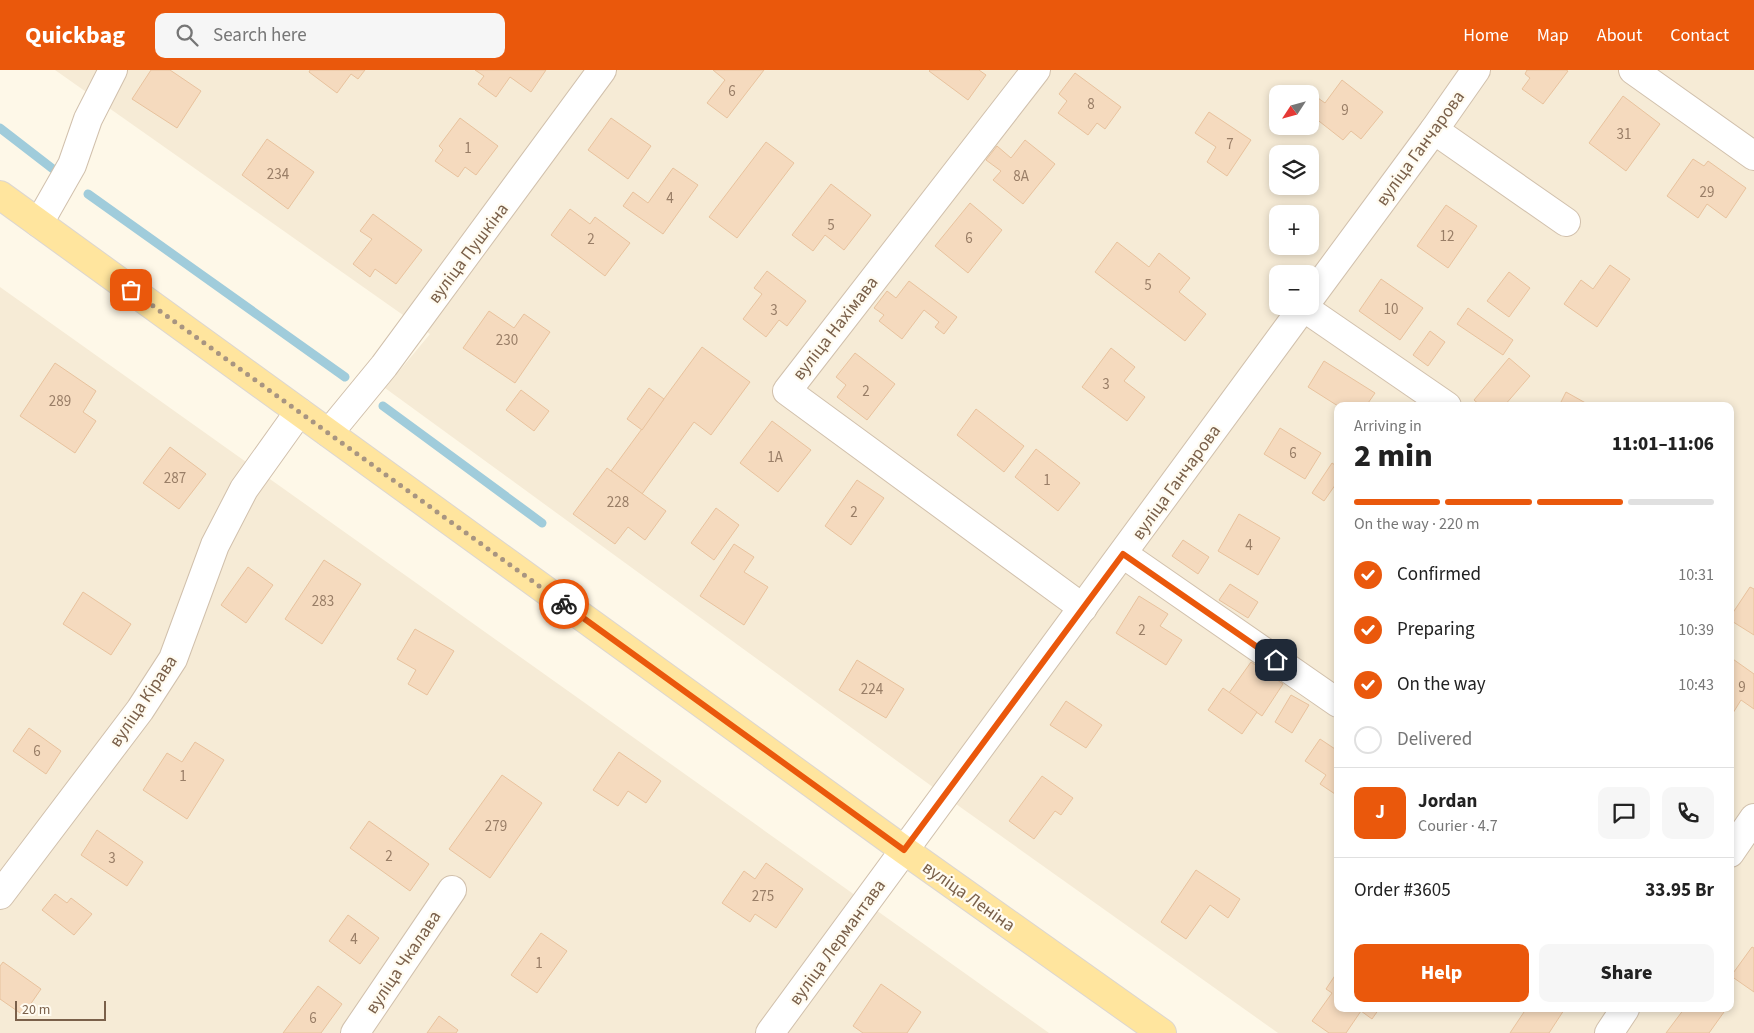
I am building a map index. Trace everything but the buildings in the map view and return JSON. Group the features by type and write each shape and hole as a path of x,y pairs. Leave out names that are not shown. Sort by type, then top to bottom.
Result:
{"main road":[{"name":"вуліца Леніна","path":"1,199 39,223 904,850 1162,1033"}],"street":[{"path":"39,223 72,165 88,119 113,70"},
{"name":"вуліца Пушкіна","path":"329,433 384,366 602,70"},
{"name":"вуліца Нахімава","path":"1036,70 787,391 1083,608"},
{"name":"вуліца Ганчарова","path":"1319,286 1476,70"},
{"path":"1633,70 1754,156"},
{"path":"1434,130 1566,222"},
{"name":"вуліца Ганчарова","path":"904,850 1297,315"},
{"path":"1317,315 1441,402"},
{"name":"вуліца Кірава","path":"0,894 140,710 173,658 215,545 244,488 299,412"},
{"path":"1123,554 1334,700"},
{"path":"1734,847 1754,818"},
{"name":"вуліца Лермантава","path":"770,1033 904,850"},
{"name":"вуліца Чкалава","path":"355,1033 452,890"},
{"path":"1609,1033 1623,1012"}],"shaded area":[{"path":"55,70 1754,70 1754,1033 1278,1033 963,809 385,388 430,334"},
{"path":"0,287 1049,1033 0,1033"}],"waterway":[{"path":"0,128 53,169"},
{"path":"88,194 345,377"},
{"path":"383,406 542,523"}],"way so far":[{"path":"131,290 564,604"}],"route":[{"path":"564,604 904,850 924,826 1123,554 1276,660"}]}
